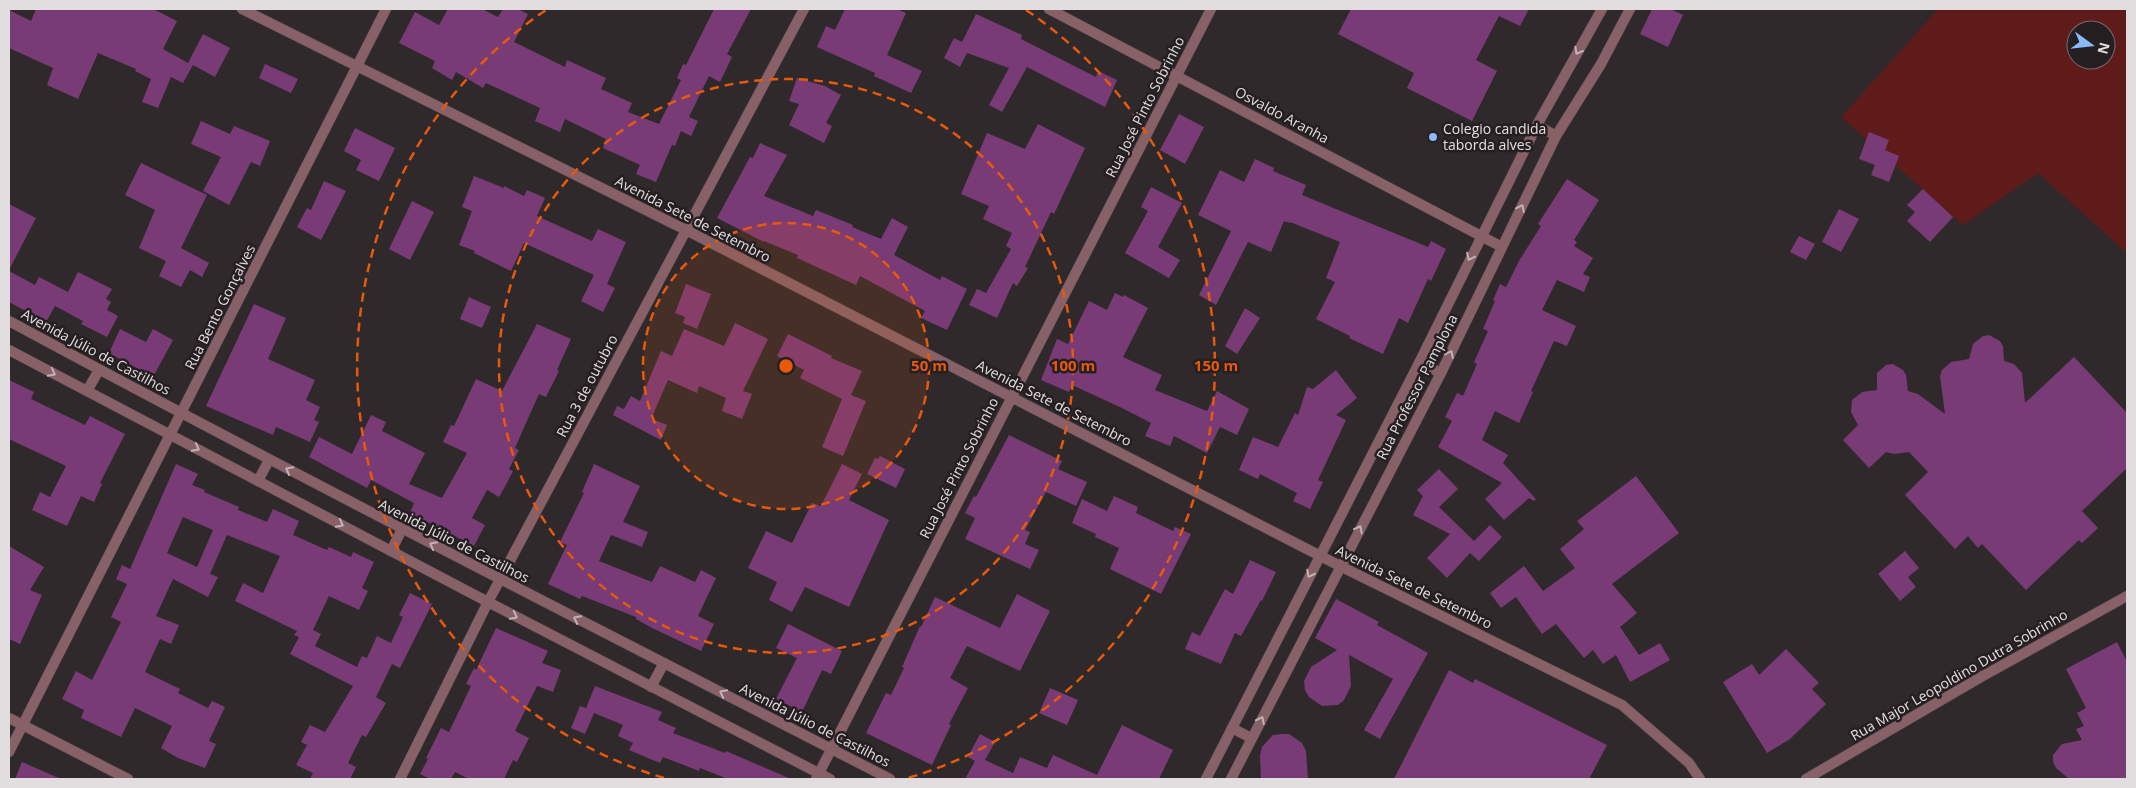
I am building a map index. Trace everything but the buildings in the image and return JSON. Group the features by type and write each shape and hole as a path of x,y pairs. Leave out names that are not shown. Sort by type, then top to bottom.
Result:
{"street":[{"name":"Avenida Sete de Setembro","path":"242,9 686,230 1320,556 1622,706 1690,763 1700,779"},
{"name":"Rua Bento Gonçalves","path":"9,752 386,9"},
{"name":"Rua 3 de outubro","path":"400,779 488,602 804,9"},
{"name":"Osvaldo Aranha","path":"1048,9 1482,234 1502,247"},
{"name":"Rua José Pinto Sobrinho","path":"817,776 1211,9"},
{"name":"Rua Professor Pamplona","path":"1206,779 1419,363 1537,125 1602,9"},
{"name":"Rua Professor Pamplona","path":"1230,779 1441,373 1556,136 1601,64 1630,9"},
{"path":"1537,125 1556,136"},
{"name":"Avenida Júlio de Castilhos","path":"9,321 269,460 890,779"},
{"path":"9,350 817,776 830,779"},
{"path":"1419,363 1441,373"},
{"path":"87,391 99,370"},
{"path":"258,481 269,460"},
{"path":"391,551 402,529"},
{"name":"Rua Major Leopoldino Dutra Sobrinho","path":"1806,779 1947,696 2127,596"},
{"path":"651,687 664,663"},
{"path":"9,718 128,779"},
{"path":"1232,728 1251,738"}],"shaded area":[{"path":"1938,9 2127,9 2127,253 2038,173 1963,225 1841,117"}],"place":[{"name":"Colegio candida taborda alves","path":"1433,137"}]}
